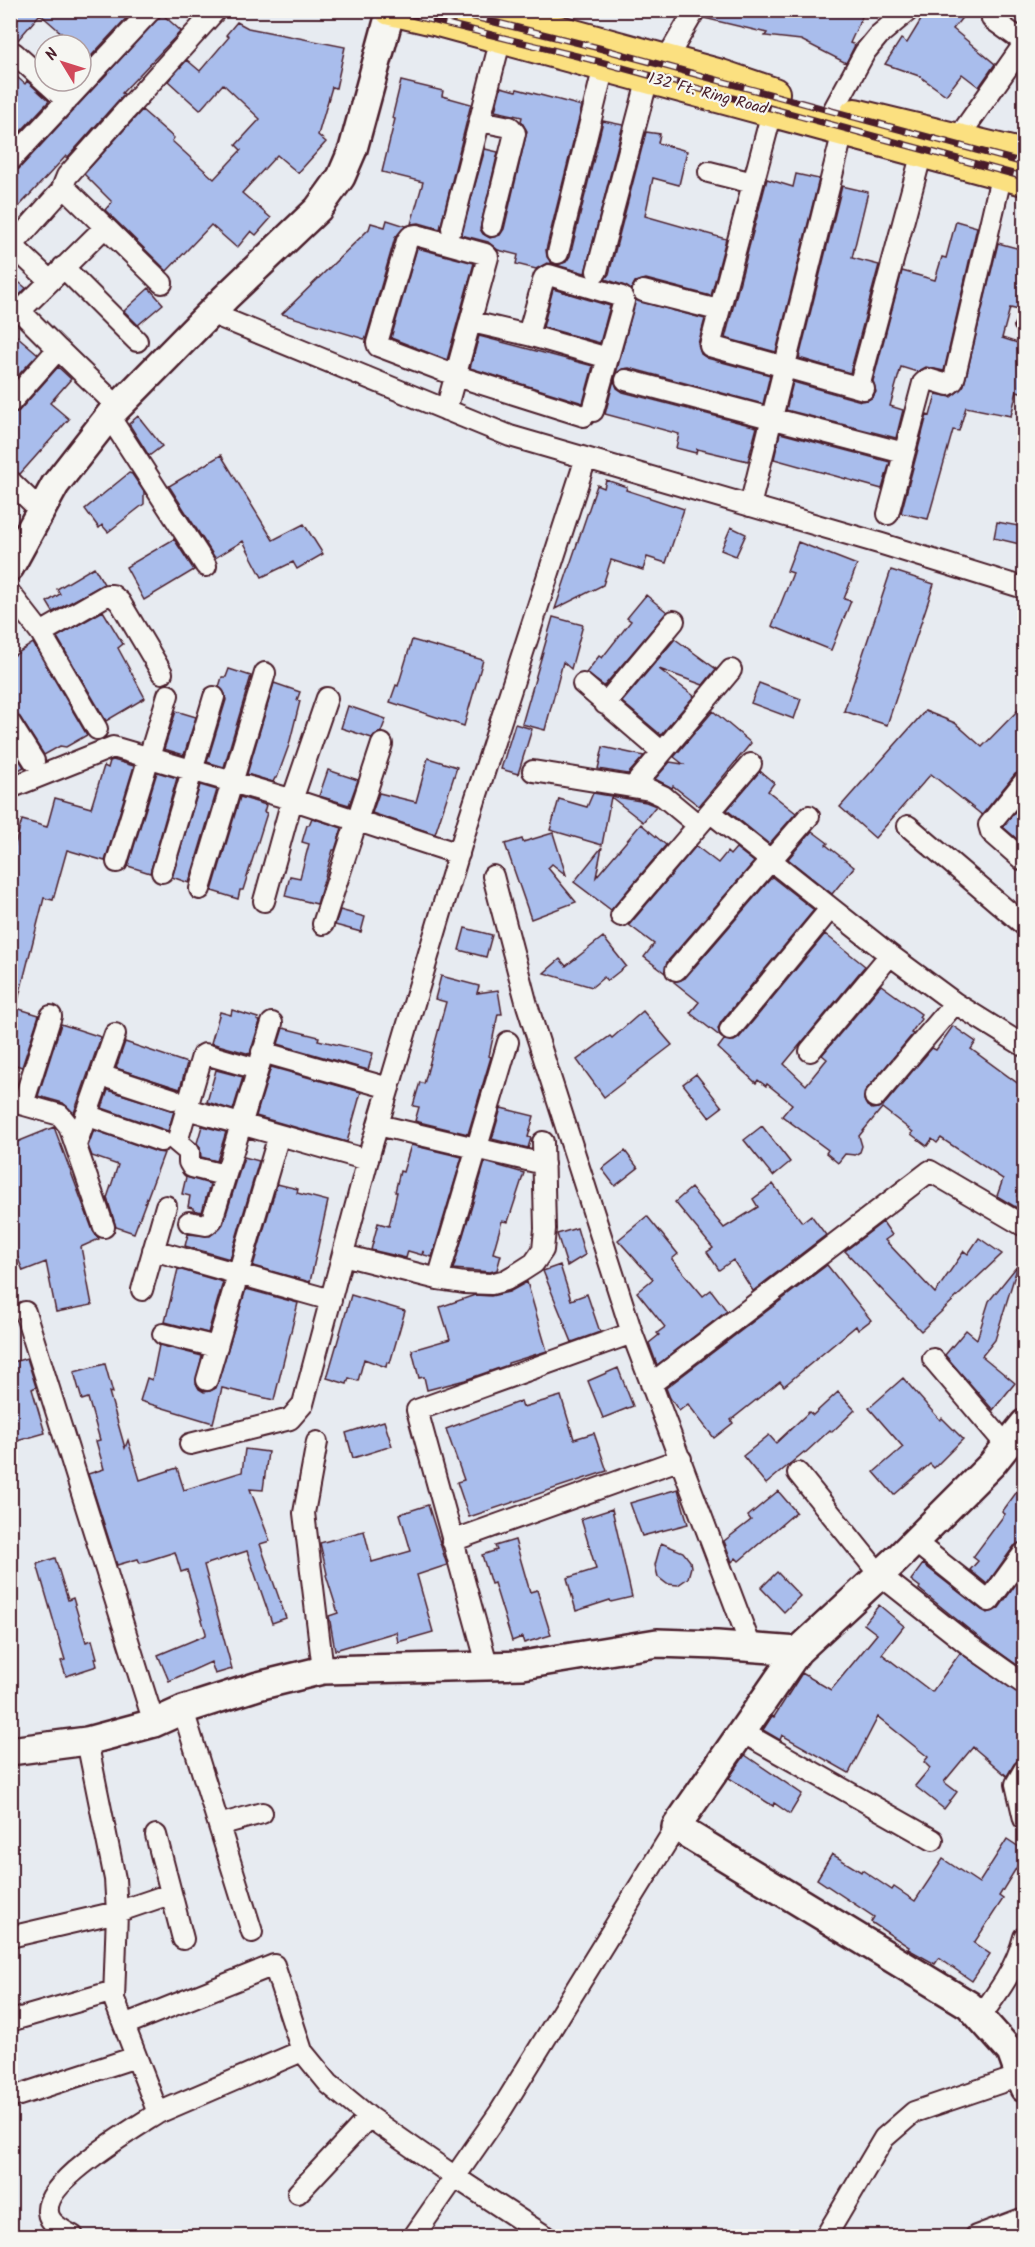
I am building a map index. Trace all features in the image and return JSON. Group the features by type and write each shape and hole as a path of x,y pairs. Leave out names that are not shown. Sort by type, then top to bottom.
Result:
{"main road":[{"name":"132 Ft. Ring Road","path":"482,10 657,69 772,111 958,138 1017,169"},
{"name":"132 Ft. Ring Road","path":"391,11 604,66 722,75 791,99 838,120 922,152 1017,169"}],"street":[{"path":"10,162 151,10"},
{"path":"137,341 57,274 11,247 61,191 68,176 216,10"},
{"path":"597,271 657,69 696,10"},
{"path":"750,506 785,367 838,120 865,52 879,35 909,10"},
{"path":"10,567 55,485 114,411 210,313 318,209 341,177 353,149 391,11"},
{"path":"958,138 1024,43 992,19"},
{"path":"452,228 501,38"},
{"path":"10,52 14,52 67,101"},
{"path":"558,253 604,66"},
{"path":"772,111 710,346 785,367 862,388 922,152"},
{"path":"480,121 510,128 515,134 492,226"},
{"path":"888,514 923,383 928,379 948,384 953,381 1017,169"},
{"path":"709,172 753,183"},
{"path":"63,186 162,284"},
{"path":"105,227 27,304 23,313 114,411 206,566"},
{"path":"446,410 457,376 472,322 488,257 485,254 416,235 409,237 377,343 383,349 457,376 589,413 608,358 623,298 549,275 544,278 528,335"},
{"path":"643,291 718,310"},
{"path":"210,313 510,435 1024,588"},
{"path":"472,322 608,358"},
{"path":"10,403 58,349"},
{"path":"626,380 904,453"},
{"path":"190,1444 290,1419 303,1404 368,1160 459,854 586,458"},
{"path":"10,481 40,510"},
{"path":"10,593 42,633 98,729"},
{"path":"42,633 107,595 112,595 120,602 162,673"},
{"path":"605,704 674,621"},
{"path":"634,786 731,670"},
{"path":"200,889 265,673"},
{"path":"583,684 663,752"},
{"path":"117,862 168,694"},
{"path":"162,872 214,697"},
{"path":"264,901 292,800 327,698"},
{"path":"10,723 34,761"},
{"path":"322,924 382,744"},
{"path":"10,788 113,747 292,800 459,854"},
{"path":"621,916 751,764"},
{"path":"533,771 634,786 663,796 771,861 830,909 955,1003 1024,1046"},
{"path":"1024,782 988,825 991,832 1024,861"},
{"path":"676,970 809,816"},
{"path":"908,826 1024,925"},
{"path":"493,876 527,1005 632,1333 751,1647"},
{"path":"730,1030 830,909"},
{"path":"810,1051 890,955"},
{"path":"875,1097 955,1003"},
{"path":"51,1016 17,1102 60,1115 65,1119 104,1227"},
{"path":"189,1222 206,1225 211,1222 272,1023"},
{"path":"76,1145 115,1034"},
{"path":"438,1279 508,1042"},
{"path":"224,1175 190,1165 189,1152 177,1142 180,1104 203,1054 260,1060 389,1088"},
{"path":"100,1075 180,1104 368,1160"},
{"path":"86,1115 161,1141"},
{"path":"378,1125 544,1164"},
{"path":"207,1380 279,1135"},
{"path":"343,1255 438,1279 464,1283 491,1284 506,1280 534,1263 543,1250 545,1229 543,1142"},
{"path":"651,1384 930,1171 1024,1226"},
{"path":"142,1290 166,1206"},
{"path":"153,1251 331,1300"},
{"path":"25,1312 154,1723"},
{"path":"487,1664 417,1410 632,1333"},
{"path":"163,1334 217,1347"},
{"path":"933,1359 1007,1446"},
{"path":"414,2236 500,2112 676,1827 798,1651 915,1542 992,1464 1024,1424"},
{"path":"317,1442 304,1513 323,1670"},
{"path":"452,1541 681,1459"},
{"path":"798,1473 880,1575 970,1646 1024,1684"},
{"path":"915,1542 989,1601 1024,1553"},
{"path":"10,1751 87,1741 154,1723 183,1710 258,1686 323,1670 487,1664 523,1665 657,1643 798,1651"},
{"path":"183,1710 252,1932"},
{"path":"742,1732 933,1840"},
{"path":"87,1741 115,1879 117,1911 114,2000 158,2113"},
{"path":"1024,1770 1016,1784 1024,1819"},
{"path":"219,1826 262,1813"},
{"path":"676,1827 969,2005 1011,2052 1022,2082 914,2112 884,2138 826,2236"},
{"path":"156,1835 183,1939"},
{"path":"10,1937 117,1911 170,1894"},
{"path":"980,2017 1007,1980 1020,1953 1024,1936"},
{"path":"124,2025 274,1965 302,2051 329,2084 369,2117 454,2177 546,2236"},
{"path":"10,2021 114,1990"},
{"path":"73,2236 52,2222 47,2213 48,2205 55,2193 80,2166 158,2113 302,2051"},
{"path":"10,2098 136,2057"},
{"path":"298,2193 369,2117"},
{"path":"976,2236 1024,2218"}],"building":[{"path":"10,10 126,10 130,14 93,54 93,33 62,33 40,14 17,41 10,40"},
{"path":"707,10 865,10 850,43 855,45 846,63 801,40 765,36 767,33 704,18"},
{"path":"927,10 968,10 953,29 995,64 979,87 962,74 946,95 919,76 885,64 901,39 907,43"},
{"path":"162,14 181,31 122,93 124,94 67,158 66,156 10,216 10,173 19,169 89,93 93,93 93,89"},
{"path":"237,22 248,28 345,47 336,88 332,87 318,135 326,142 298,173 277,155 242,193 271,218 256,235 251,231 237,248 211,225 167,271 105,210 112,202 84,174 142,110 174,138 172,141 214,179 241,150 236,145 260,119 223,84 200,110 168,81 187,60 200,71 229,37 226,35"},
{"path":"10,71 25,84 27,81 33,86 33,93 40,93 49,101 10,143"},
{"path":"401,81 443,91 442,96 471,104 440,229 419,223 411,224 423,182 382,172 395,119 392,118"},
{"path":"501,87 582,106 546,250 547,257 553,264 547,263 536,269 516,264 518,255 498,250 488,242 461,235 485,149 498,152 480,229 490,238 500,235 504,229 527,131 521,121 522,117 495,111"},
{"path":"603,121 623,125 585,273 556,265 566,262 570,256"},
{"path":"646,132 660,134 658,143 687,151 679,185 653,178 645,216 726,239 711,296 646,279 635,282 631,290 605,279 609,274"},
{"path":"796,174 819,179 776,352 725,338 767,179 793,187"},
{"path":"842,186 868,192 852,258 879,265 850,373 799,358"},
{"path":"387,220 406,226 395,238 366,338 282,314 369,229 371,223 385,227"},
{"path":"956,221 977,227 944,371 926,367 917,372 901,367 890,406 903,410 896,438 786,410 793,382 861,401 873,397 876,392 873,381 902,271 935,280 942,257 946,258"},
{"path":"998,243 1024,250 1024,311 1010,308 1002,338 1024,345 1024,393 1017,391 1011,416 966,407 959,431 953,430 928,519 901,513 927,415 930,416 936,394 951,397 964,385"},
{"path":"417,248 474,263 447,360 391,338"},
{"path":"10,275 26,288 12,304 13,316 10,318"},
{"path":"149,288 163,304 138,325 124,311"},
{"path":"553,289 610,306 600,343 543,327"},
{"path":"635,300 705,319 698,344 701,354 707,358 770,375 763,404 629,368 622,369 616,374"},
{"path":"10,330 38,354 10,384"},
{"path":"479,336 593,366 583,403 470,368"},
{"path":"58,367 71,379 50,403 69,419 20,474 10,469 10,415 19,411"},
{"path":"614,380 617,388 623,392 757,427 748,461 697,449 696,453 676,448 679,434 605,414"},
{"path":"138,416 162,446 149,456 129,424"},
{"path":"780,433 890,462 882,489 774,459"},
{"path":"221,455 273,540 304,524 323,554 297,569 293,562 262,577 243,541 215,558 169,486"},
{"path":"129,473 144,492 144,504 108,532 102,525 99,528 85,509"},
{"path":"606,480 627,487 626,490 684,509 666,563 647,557 643,570 611,560 603,585 555,609 597,485 604,488"},
{"path":"997,522 1024,527 1024,545 994,538"},
{"path":"731,527 746,534 736,556 721,550"},
{"path":"174,539 194,570 144,600 126,567"},
{"path":"798,542 857,565 844,599 851,601 831,650 772,626 793,573 787,571"},
{"path":"94,567 104,584 53,612 47,602 60,594 57,589"},
{"path":"891,570 934,584 887,725 844,711"},
{"path":"646,595 667,612 604,686 586,673 599,656 602,658 631,621 627,618"},
{"path":"103,611 123,644 118,648 145,698 106,721 57,637"},
{"path":"553,617 583,625 571,669 563,662 545,730 522,724"},
{"path":"675,639 716,669 703,685 659,669 694,696 661,735 622,702"},
{"path":"412,640 483,660 464,726 390,702 396,685 398,686"},
{"path":"33,643 87,735 66,747 60,746 44,755 20,717 10,711 10,658"},
{"path":"229,669 251,676 224,767 207,762 226,700 225,694 219,687 222,677 226,677"},
{"path":"274,683 300,692 297,700 300,701 289,745 277,778 273,782 247,774"},
{"path":"759,683 801,699 794,719 751,703"},
{"path":"1024,704 1024,770 1015,774 982,815 931,774 875,838 840,807 925,711 955,723 982,747"},
{"path":"348,706 386,719 381,732 372,738 341,728"},
{"path":"176,711 196,717 184,755 164,749"},
{"path":"713,711 751,743 699,806 673,786 672,788 655,779 670,762 683,764 674,757"},
{"path":"515,724 532,729 518,774 501,769"},
{"path":"10,746 24,767 10,775"},
{"path":"603,747 644,756 628,774 598,769"},
{"path":"428,758 457,767 435,834 372,813 379,793 416,802"},
{"path":"110,761 134,766 105,861 67,850 53,900 44,898 16,1008 39,1015 22,1067 10,1063 10,862 22,820 47,827 55,798 91,808 104,766 108,768"},
{"path":"328,770 358,780 349,805 319,796"},
{"path":"760,771 774,783 768,791 796,813 769,844 727,810"},
{"path":"157,772 177,778 150,873 128,866"},
{"path":"200,785 217,790 189,883 172,877"},
{"path":"593,793 646,802 656,806 643,822 611,797 602,845 550,830 559,799 587,807"},
{"path":"240,797 266,805 264,812 267,813 243,890 240,890 238,899 212,891"},
{"path":"1024,800 1024,845 1003,827"},
{"path":"312,818 342,828 317,904 285,896 290,876 300,878 309,844 302,842 307,825"},
{"path":"641,824 666,845 611,910 574,882 602,847 596,877"},
{"path":"812,831 854,867 832,894 788,859"},
{"path":"553,833 566,875 552,864 548,868 576,902 531,919 505,844 522,839 523,842"},
{"path":"696,846 718,863 727,852 730,855 736,848 754,862 667,962 665,973 644,957 654,944 629,925"},
{"path":"772,877 814,910 721,1022 718,1029 721,1037 690,1013 699,1002 674,982 685,978"},
{"path":"340,910 365,917 361,932 335,925"},
{"path":"465,928 492,935 486,957 459,950"},
{"path":"825,934 865,966 784,1064 806,1085 827,1059 822,1055 881,985 921,1014 919,1017 921,1019 911,1033 913,1034 866,1090 864,1100 867,1106 872,1109 878,1108 884,1105 932,1048 936,1050 953,1026 976,1042 971,1049 1024,1088 1024,1176 1017,1196 1024,1199 1022,1211 997,1196 1003,1179 941,1138 937,1143 932,1139 927,1146 882,1108 859,1136 862,1146 860,1152 855,1155 845,1154 838,1163 826,1153 828,1150 782,1116 792,1104 767,1084 766,1086 758,1080 756,1083 718,1048 724,1040 734,1041 739,1038"},
{"path":"603,937 626,966 607,981 604,977 592,987 544,973 560,959 566,966"},
{"path":"441,976 479,986 477,993 498,990 502,1014 498,1014 489,1056 491,1057 468,1134 415,1121 419,1107 413,1106 420,1082 424,1084 446,1002 435,999"},
{"path":"232,1010 258,1018 257,1020 260,1021 250,1054 211,1043 220,1012 231,1015"},
{"path":"643,1011 672,1045 604,1097 577,1060 610,1036 612,1038"},
{"path":"61,1024 101,1037 74,1113 63,1103 38,1096"},
{"path":"283,1028 319,1037 318,1040 373,1053 368,1070 278,1044"},
{"path":"125,1042 187,1063 180,1089 116,1068"},
{"path":"271,1067 361,1092 347,1142 256,1116"},
{"path":"216,1070 243,1077 233,1110 207,1102"},
{"path":"696,1074 722,1107 709,1117 683,1084"},
{"path":"108,1090 174,1111 168,1131 102,1108"},
{"path":"501,1108 534,1116 528,1137 531,1138 528,1148 492,1139"},
{"path":"202,1126 226,1132 217,1161 201,1157 197,1143"},
{"path":"762,1126 790,1162 773,1176 744,1140"},
{"path":"54,1127 93,1231 99,1239 81,1247 92,1305 56,1312 46,1262 23,1271 10,1238 12,1144"},
{"path":"94,1130 164,1153 134,1233 116,1227 107,1198 118,1165 92,1156 88,1146"},
{"path":"411,1145 462,1157 432,1257 424,1255 423,1251 422,1255 408,1251 406,1258 371,1250 378,1223 389,1226 400,1171 403,1172"},
{"path":"625,1151 638,1168 615,1186 602,1169"},
{"path":"244,1157 259,1161 230,1259 185,1246 188,1234 210,1236 223,1224"},
{"path":"485,1162 524,1173 508,1222 502,1221 493,1253 501,1255 497,1270 490,1272 453,1269"},
{"path":"186,1177 210,1184 202,1212 188,1207 190,1196 182,1194"},
{"path":"277,1184 298,1189 297,1193 328,1201 310,1282 253,1266"},
{"path":"773,1184 802,1222 811,1215 826,1235 753,1291 733,1260 719,1270 707,1252 713,1248 675,1202 691,1188 724,1228 758,1207 753,1199"},
{"path":"647,1216 678,1254 672,1259 703,1296 711,1290 727,1311 657,1365 649,1343 665,1327 637,1292 653,1279 618,1240"},
{"path":"883,1222 892,1235 885,1240 935,1293 964,1251 968,1254 979,1238 1002,1254 921,1331 845,1251"},
{"path":"577,1228 585,1255 567,1266 557,1234"},
{"path":"560,1265 571,1300 587,1294 600,1332 572,1342 543,1271"},
{"path":"827,1265 871,1320 858,1330 856,1326 784,1386 780,1381 731,1420 733,1423 714,1438 688,1404 679,1411 666,1388"},
{"path":"1018,1265 995,1340 982,1356 1015,1383 993,1410 945,1355 966,1330 977,1339 989,1301"},
{"path":"178,1269 223,1282 208,1333 165,1322"},
{"path":"527,1282 547,1351 465,1380 427,1390 424,1377 419,1378 412,1350 450,1339 440,1307 475,1295 491,1296 509,1292"},
{"path":"246,1289 298,1303 274,1400 222,1388 213,1423 140,1401 147,1378 152,1380 159,1345 202,1356 196,1383 204,1392 216,1388"},
{"path":"351,1295 405,1311 390,1363 387,1362 386,1367 364,1359 358,1381 349,1378 347,1384 327,1378"},
{"path":"27,1358 36,1387 32,1389 45,1433 10,1443 10,1363"},
{"path":"105,1364 113,1393 109,1392 125,1448 128,1440 140,1480 177,1468 184,1490 242,1472 245,1449 268,1452 263,1490 250,1489 270,1541 260,1544 286,1618 272,1623 247,1551 204,1565 232,1669 215,1674 211,1662 169,1681 158,1655 206,1635 187,1570 181,1572 175,1552 140,1563 138,1559 117,1565 88,1474 104,1469 96,1441 100,1440 88,1398 82,1400 74,1372"},
{"path":"618,1368 633,1406 603,1418 588,1381"},
{"path":"903,1378 940,1420 942,1418 963,1439 934,1468 930,1464 894,1495 874,1472 903,1447 869,1408"},
{"path":"838,1392 855,1410 832,1432 830,1430 766,1484 743,1456 769,1435 776,1443 809,1412 813,1415"},
{"path":"561,1396 574,1439 594,1433 607,1471 469,1517 457,1482 464,1480 446,1429 521,1401 523,1407"},
{"path":"384,1421 392,1446 353,1458 346,1433"},
{"path":"1024,1482 1024,1541 1014,1546 987,1584 970,1570 978,1561 973,1557 1005,1514 1002,1512"},
{"path":"678,1489 688,1524 642,1536 630,1503"},
{"path":"778,1491 796,1512 739,1561 736,1558 732,1562 724,1541 751,1520 748,1516"},
{"path":"428,1505 447,1565 417,1575 433,1632 398,1642 396,1632 335,1650 329,1616 338,1613 326,1575 320,1543 364,1531 372,1562 411,1551 400,1514"},
{"path":"612,1509 632,1597 611,1602 610,1600 576,1611 567,1578 596,1569 581,1519"},
{"path":"515,1540 530,1592 537,1590 551,1635 524,1643 522,1637 512,1641 494,1583 491,1584 482,1555 497,1550 495,1546"},
{"path":"661,1543 683,1552 690,1561 688,1578 678,1585 667,1584 658,1577 655,1565"},
{"path":"55,1558 68,1600 73,1598 86,1642 92,1640 97,1658 95,1658 97,1666 66,1676 61,1661 65,1660 37,1564"},
{"path":"923,1564 988,1613 999,1608 1024,1573 1024,1670 919,1589 920,1587 911,1580"},
{"path":"777,1572 800,1596 784,1612 761,1588"},
{"path":"879,1605 904,1626 882,1654 932,1692 960,1653 1024,1697 1024,1755 1014,1764 1007,1776 973,1747 944,1782 957,1792 944,1809 915,1786 930,1768 924,1762 928,1757 878,1717 849,1773 782,1735 780,1740 763,1730 802,1673 831,1690 877,1634 864,1624"},
{"path":"745,1755 802,1794 790,1814 729,1778"},
{"path":"1007,1839 1019,1847 1020,1862 999,1896 1003,1899 974,1943 990,1954 972,1981 939,1958 935,1964 908,1949 909,1947 871,1922 874,1917 817,1879 832,1854 892,1890 894,1887 915,1901 943,1859 979,1883"}],"railway":[{"path":"391,10 597,61 1024,177"},
{"path":"446,10 599,48 1024,163"}]}
